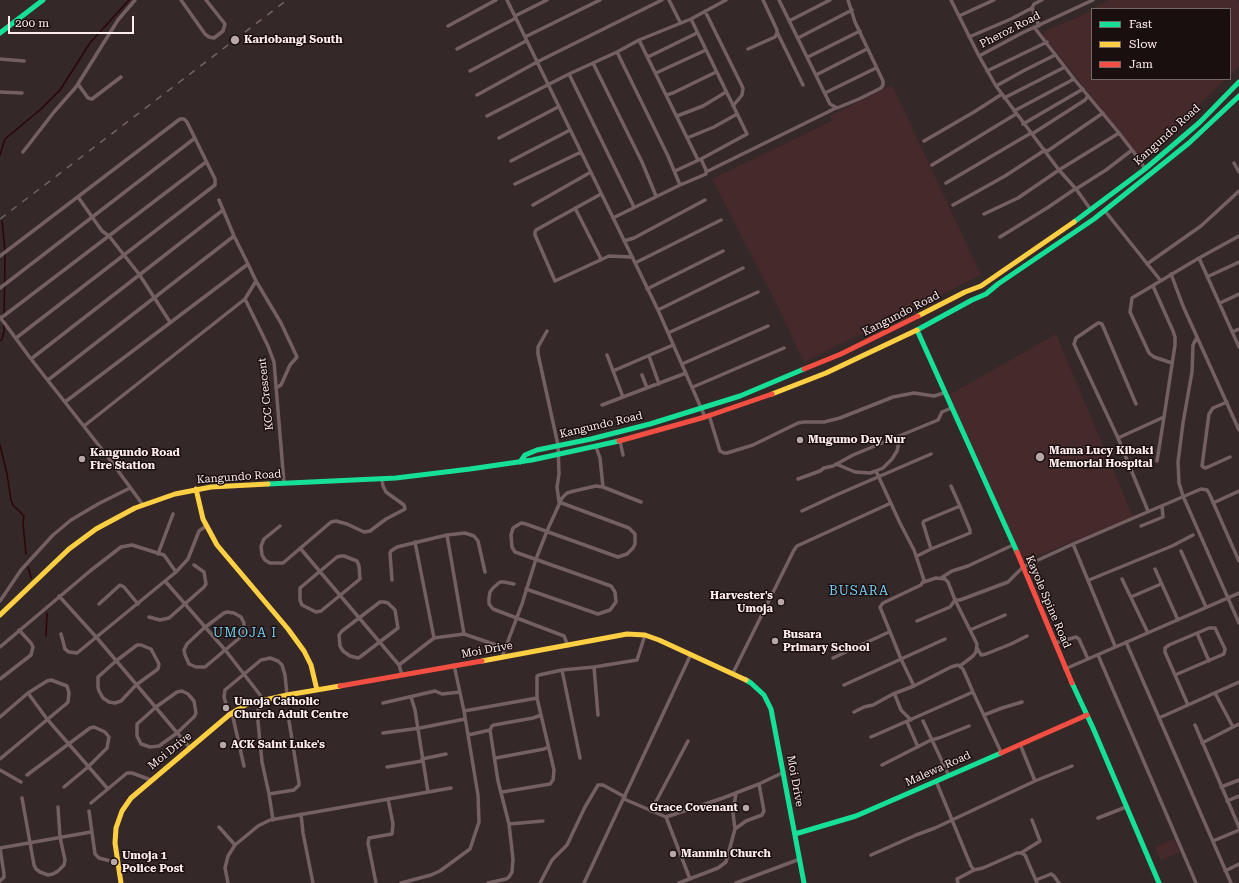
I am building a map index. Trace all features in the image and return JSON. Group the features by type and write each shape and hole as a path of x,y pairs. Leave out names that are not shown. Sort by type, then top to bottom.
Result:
{"main road":[{"path":"0,33 41,1"},
{"name":"Kangundo Road","path":"520,462 525,455 530,452 642,426 702,409 740,396 868,342 965,292 981,286 1091,210 1145,169 1199,122 1239,82"},
{"name":"Kangundo Road","path":"0,615 69,549 102,525 143,505 175,494 196,489 284,483 382,479 520,462 559,455 620,441 707,416 750,402 826,373 917,330 986,294 998,284 1071,236 1105,211 1189,143 1239,96"},
{"name":"Kayole Spine Road","path":"917,330 1023,567 1159,883"},
{"path":"196,489 200,509 206,526 217,545 304,652 311,665 317,690"},
{"name":"Moi Drive","path":"121,883 114,843 116,828 122,811 131,798 230,714 247,704 287,695 568,646 627,634 645,635 659,640 732,673 758,688 769,703 784,772 804,883"},
{"name":"Malewa Road","path":"795,834 850,818 1087,715"}],"street":[{"path":"23,152 31,140 78,84 118,20 135,0"},
{"path":"181,0 205,34 208,37 214,38 223,31 225,24 206,0"},
{"path":"448,26 496,0"},
{"path":"507,0 658,310 702,409 707,416 720,451 727,453 753,445 798,423 824,422 840,418 893,397 914,393 934,396 944,393"},
{"path":"457,49 547,0"},
{"path":"470,71 525,39 600,0"},
{"path":"477,95 537,62 662,0"},
{"path":"669,0 680,22"},
{"path":"487,116 548,84 617,52 639,40 691,18 726,0"},
{"path":"763,0 803,85"},
{"path":"784,0 779,1 830,104 836,108"},
{"path":"789,21 830,0"},
{"path":"613,218 656,196 697,178 706,172 836,108 848,104 881,88 883,81 867,49 848,0"},
{"path":"951,0 986,71 1023,124 1032,133 1091,210"},
{"path":"959,16 994,0"},
{"path":"969,37 997,26 1032,8 1034,4 1042,0"},
{"name":"Pheroz Road","path":"978,56 1085,2 1093,0"},
{"path":"1032,8 1039,26"},
{"path":"798,38 852,10"},
{"path":"705,11 743,88 742,95 733,106"},
{"path":"675,170 747,135 691,18"},
{"path":"1034,27 1074,79 1119,132 1145,169"},
{"path":"748,49 775,37 777,31"},
{"path":"808,57 860,32"},
{"path":"647,56 650,56 697,33"},
{"path":"639,40 687,138 706,172"},
{"path":"986,71 1047,42"},
{"path":"816,75 867,49"},
{"path":"656,73 706,50"},
{"path":"617,52 675,170 680,185"},
{"path":"996,86 1055,55"},
{"path":"0,59 24,61"},
{"path":"593,63 642,162 656,196"},
{"path":"1004,98 1065,67"},
{"path":"825,93 876,68"},
{"path":"666,95 716,72"},
{"path":"569,74 634,207"},
{"path":"78,84 88,98 92,99 121,77"},
{"path":"932,165 1015,112 1074,79"},
{"path":"1023,124 1083,90"},
{"path":"0,92 22,93"},
{"path":"677,116 703,106 726,92"},
{"path":"924,141 1002,94"},
{"path":"946,183 1032,133 1088,96"},
{"path":"499,138 558,107"},
{"path":"953,205 1005,176 1102,113"},
{"path":"687,138 714,127 737,114"},
{"path":"0,256 180,119 184,119 187,122 215,179 215,184 124,256 16,338"},
{"path":"511,161 570,130"},
{"path":"984,214 1018,198 1119,132"},
{"path":"0,288 195,138"},
{"path":"1000,237 1106,170 1132,150"},
{"path":"515,184 580,152"},
{"path":"143,505 0,318 206,162"},
{"path":"1234,163 1239,172"},
{"path":"533,205 591,172"},
{"path":"1147,264 1201,226 1239,191"},
{"path":"601,194 536,230 535,235 555,281 612,255 631,257"},
{"path":"78,197 102,231 109,236 139,274 170,322"},
{"path":"219,200 234,236 256,281 281,323 297,357 290,365 281,385 276,388"},
{"path":"624,241 634,238 706,200"},
{"path":"576,208 601,259"},
{"path":"31,359 223,210"},
{"path":"1105,211 1161,281"},
{"path":"635,263 721,220"},
{"path":"48,380 234,236"},
{"path":"1172,363 1154,357 1150,353 1130,312 1132,298 1171,274 1239,236"},
{"path":"647,289 723,251"},
{"path":"1199,258 1239,347"},
{"path":"1207,277 1239,262"},
{"path":"65,402 248,264"},
{"path":"658,310 743,268"},
{"path":"1171,274 1197,337 1239,430"},
{"path":"84,426 245,299 256,281"},
{"path":"1153,286 1175,337 1157,461"},
{"path":"668,333 758,292"},
{"path":"1220,303 1239,294"},
{"name":"KCC Crescent","path":"245,299 272,356 284,483"},
{"path":"1136,404 1102,324 1098,323 1076,338 1074,344 1118,438 1148,511"},
{"path":"682,364 768,326"},
{"path":"1232,332 1239,329"},
{"path":"547,331 538,347 538,354 558,445 559,474 557,487 560,502"},
{"path":"1197,337 1193,345 1192,372 1178,462 1178,483 1239,623"},
{"path":"613,371 673,345"},
{"path":"693,387 784,348"},
{"path":"607,355 623,397"},
{"path":"649,356 660,384"},
{"path":"602,405 686,373"},
{"path":"642,375 647,388"},
{"path":"1227,402 1213,408 1209,414 1202,466 1208,468 1230,457"},
{"path":"798,479 938,420 942,412 951,408"},
{"path":"1118,438 1164,417"},
{"path":"836,464 855,472 870,473 876,471 883,468 892,459 897,451 900,437"},
{"path":"620,441 623,455"},
{"path":"596,447 603,487"},
{"path":"802,512 834,496 931,454"},
{"path":"876,471 890,503 917,556 924,582"},
{"path":"280,526 264,539 262,546 262,555 265,560 270,563 283,563 331,522 336,521 366,532 386,519 404,511 405,508 404,505 389,495 384,489 382,479"},
{"path":"917,556 970,533 951,486"},
{"path":"502,657 547,531 560,502 567,493 590,487 603,487 641,502"},
{"path":"0,601 21,570 53,535 71,520 130,488"},
{"path":"955,600 960,600 1008,582 1023,567 1201,489 1204,489 1209,493 1239,561"},
{"path":"1213,503 1239,491"},
{"path":"526,589 598,614 610,610 616,602 615,592 611,586 515,552 512,547 511,532 513,528 521,523 618,557 631,551 635,544 635,534 629,528 560,502"},
{"path":"732,673 797,546 890,503"},
{"path":"931,549 922,523 960,506"},
{"path":"1141,526 1164,517 1162,506"},
{"path":"158,554 174,514"},
{"path":"61,634 65,649 74,653 80,652 176,572 188,559 199,531 206,526"},
{"path":"392,580 391,551 398,547 415,542 465,533 474,536 478,541 485,572"},
{"path":"448,535 464,634"},
{"path":"1089,580 1172,546 1193,535"},
{"path":"415,542 434,638"},
{"path":"0,647 59,596 121,547 132,544 164,555 176,572"},
{"path":"1073,544 1116,646"},
{"path":"914,686 889,632 880,607 882,604 921,585 924,582 940,578 952,571 968,566 1013,545"},
{"path":"300,548 399,665 402,675"},
{"path":"1181,551 1206,607"},
{"path":"337,557 352,558 357,561 359,566 360,579 321,611 316,612 302,606 300,600 300,588 319,572 337,557"},
{"path":"149,616 154,619 165,620 204,588 206,584 204,572 194,565"},
{"path":"1155,569 1178,620"},
{"path":"940,578 947,580 955,600 976,640 977,648 981,655 1012,644 1027,636"},
{"path":"1122,578 1148,633"},
{"path":"165,581 244,674 262,700 262,707 258,710 258,722 262,762 269,794 272,820"},
{"path":"514,584 500,582 493,588 490,592 489,598 489,604 493,609 564,636 568,646"},
{"path":"1131,597 1161,584"},
{"path":"99,604 120,585 124,587 138,604"},
{"path":"1066,669 1239,593"},
{"path":"59,596 97,638 190,748"},
{"path":"917,621 950,607 955,600"},
{"path":"382,602 388,603 395,610 398,628 358,658 350,656 343,651 340,646 339,635 342,631 359,619 382,602"},
{"path":"227,612 234,613 241,617 244,624 243,635 226,652 206,667 196,667 190,664 184,650 187,644 204,628 227,612"},
{"path":"970,630 1005,615"},
{"path":"1176,675 1224,654 1225,649 1215,628 1209,628 1165,648 1165,652 1188,705"},
{"path":"0,679 31,655 33,647 19,630"},
{"path":"833,658 889,632"},
{"path":"1197,633 1209,661"},
{"path":"399,665 434,638 464,634 505,648"},
{"path":"502,792 552,782 554,770 537,698 537,676 562,670 594,667 637,660 645,635"},
{"path":"1055,643 1076,637 1079,639 1088,659"},
{"path":"844,685 945,639"},
{"path":"1126,642 1230,883"},
{"path":"141,644 151,650 159,664 158,668 136,685 121,701 115,703 103,698 98,687 98,677 116,661 137,645 141,644"},
{"path":"854,712 914,686 951,667 960,666 973,656 977,648"},
{"path":"584,883 691,654"},
{"path":"1098,655 1196,883"},
{"path":"244,766 224,694 225,690 262,660 270,658 278,661 284,669 287,695"},
{"path":"401,883 440,871 470,849 479,822 478,795 464,711 454,665"},
{"path":"960,666 963,669 1001,752"},
{"path":"594,667 598,715"},
{"path":"562,670 580,758"},
{"path":"0,717 28,693 50,680 66,686 69,693 68,702 0,759"},
{"path":"1159,718 1239,682"},
{"path":"182,691 188,694 194,701 196,713 177,733 156,747 141,744 137,736 137,724 156,707 177,692 182,691"},
{"path":"383,703 435,691 442,694 460,692"},
{"path":"871,738 973,692"},
{"path":"28,693 47,719 108,789"},
{"path":"1215,693 1233,727"},
{"path":"893,694 895,695 901,710 911,720"},
{"path":"411,697 418,728 428,792"},
{"path":"464,711 537,698"},
{"path":"984,715 1022,702"},
{"path":"468,734 490,730 494,725 533,718 541,715"},
{"path":"383,733 465,719"},
{"path":"269,794 294,790 299,786 300,782 289,721"},
{"path":"923,721 949,776"},
{"path":"907,722 918,747"},
{"path":"1202,743 1239,724"},
{"path":"1195,725 1239,828 1213,841"},
{"path":"882,765 932,740 969,726"},
{"path":"27,775 90,728 94,727 105,732 108,737 107,748 88,767 64,787"},
{"path":"488,883 506,879 511,874 513,859 509,824 498,781 496,758 490,730"},
{"path":"651,811 688,741"},
{"path":"1020,744 1035,781"},
{"path":"496,758 548,747"},
{"path":"386,767 446,754"},
{"path":"871,855 916,834 935,828 1035,781 1072,766"},
{"path":"0,770 21,782"},
{"path":"540,883 552,860 567,845 585,807 598,785 603,785 625,798 666,817 736,793 784,772"},
{"path":"91,803 129,773 151,780"},
{"path":"1221,787 1239,780"},
{"path":"936,781 974,870"},
{"path":"735,829 746,821 762,815 764,811 759,784"},
{"path":"228,883 225,868 228,856 235,845 265,822 301,814 451,788"},
{"path":"679,883 718,868 726,862 735,829 733,813 736,793"},
{"path":"1227,801 1239,796"},
{"path":"22,798 34,865 36,869 48,875 53,874 64,865 65,860 60,837 58,807"},
{"path":"376,883 368,843 369,838 392,834 393,824 388,799"},
{"path":"1098,818 1126,807"},
{"path":"89,811 91,832 96,856 118,864"},
{"path":"301,814 303,833 313,883"},
{"path":"666,817 690,879"},
{"path":"509,824 544,820"},
{"path":"958,883 957,879 974,870 983,868 1017,853 1021,853 1040,841 1032,820"},
{"path":"220,827 235,845"},
{"path":"0,881 4,878 4,874 0,848 91,832"},
{"path":"1021,853 1025,855 1036,882 1051,874 1059,883"},
{"path":"736,883 800,859"},
{"path":"1225,871 1239,864"}],"shaded area":[{"path":"1108,0 1237,0 1239,2 1239,66 1231,74 1231,8 1095,8"},
{"path":"1091,10 1091,80 1225,80 1140,158 1043,35 1046,30 1079,17"},
{"path":"892,85 981,275 804,362 775,301 712,179 832,121 830,116"},
{"name":"Mama Lucy Kibaki Memorial Hospital","path":"1056,334 1133,517 1020,563 945,397"},
{"path":"1174,839 1180,852 1161,860 1155,847"}],"waterway":[{"path":"0,155 5,139 41,109 60,90 90,43 129,0"},
{"path":"2,221 5,251"},
{"path":"4,321 5,254"},
{"path":"0,341 4,331 4,324"},
{"path":"0,445 11,500 13,505 24,516 23,524 26,554"},
{"path":"28,567 31,578"},
{"path":"46,636 47,613"}],"railway":[{"path":"0,219 287,0"}],"traffic: fast":[{"path":"0,33 43,0"},
{"path":"1074,222 1145,169 1199,123 1239,82"},
{"path":"917,330 986,294 998,284 1094,219 1189,143 1239,96"},
{"path":"917,330 1017,552"},
{"path":"520,462 525,455 537,450 591,439 650,424 740,396 804,369"},
{"path":"268,484 396,478 470,469 532,460 619,441"},
{"path":"746,680 764,695 771,709 804,883"},
{"path":"1072,683 1093,728 1159,883"},
{"path":"795,834 856,816 1001,753"}],"traffic: slow":[{"path":"918,316 965,292 981,286 1074,222"},
{"path":"772,394 826,373 917,330"},
{"path":"0,615 69,549 96,529 135,508 175,494 211,487 268,484"},
{"path":"196,489 203,519 217,545 288,629 304,651 311,665 317,690"},
{"path":"482,661 627,634 645,635 746,680"},
{"path":"121,883 115,843 116,828 122,811 131,798 229,715 247,704 287,695 340,686"}],"traffic: jam":[{"path":"804,369 841,354 918,316"},
{"path":"619,441 705,417 772,394"},
{"path":"1017,552 1072,683"},
{"path":"340,686 482,661"},
{"path":"1001,753 1087,715"}],"place":[{"name":"Kariobangi South","path":"235,40"},
{"name":"Mugumo Day Nur","path":"800,440"},
{"name":"Mama Lucy Kibaki Memorial Hospital","path":"1040,457"},
{"name":"Kangundo Road Fire Station","path":"82,459"},
{"name":"Harvester's Umoja","path":"781,602"},
{"name":"Busara Primary School","path":"775,641"},
{"name":"Umoja Catholic Church Adult Centre","path":"226,708"},
{"name":"ACK Saint Luke's","path":"223,745"},
{"name":"Grace Covenant","path":"746,808"},
{"name":"Manmin Church","path":"673,854"},
{"name":"Umoja 1 Police Post","path":"114,862"}],"district":[{"name":"BUSARA","path":"859,591"},
{"name":"UMOJA I","path":"245,633"}]}
